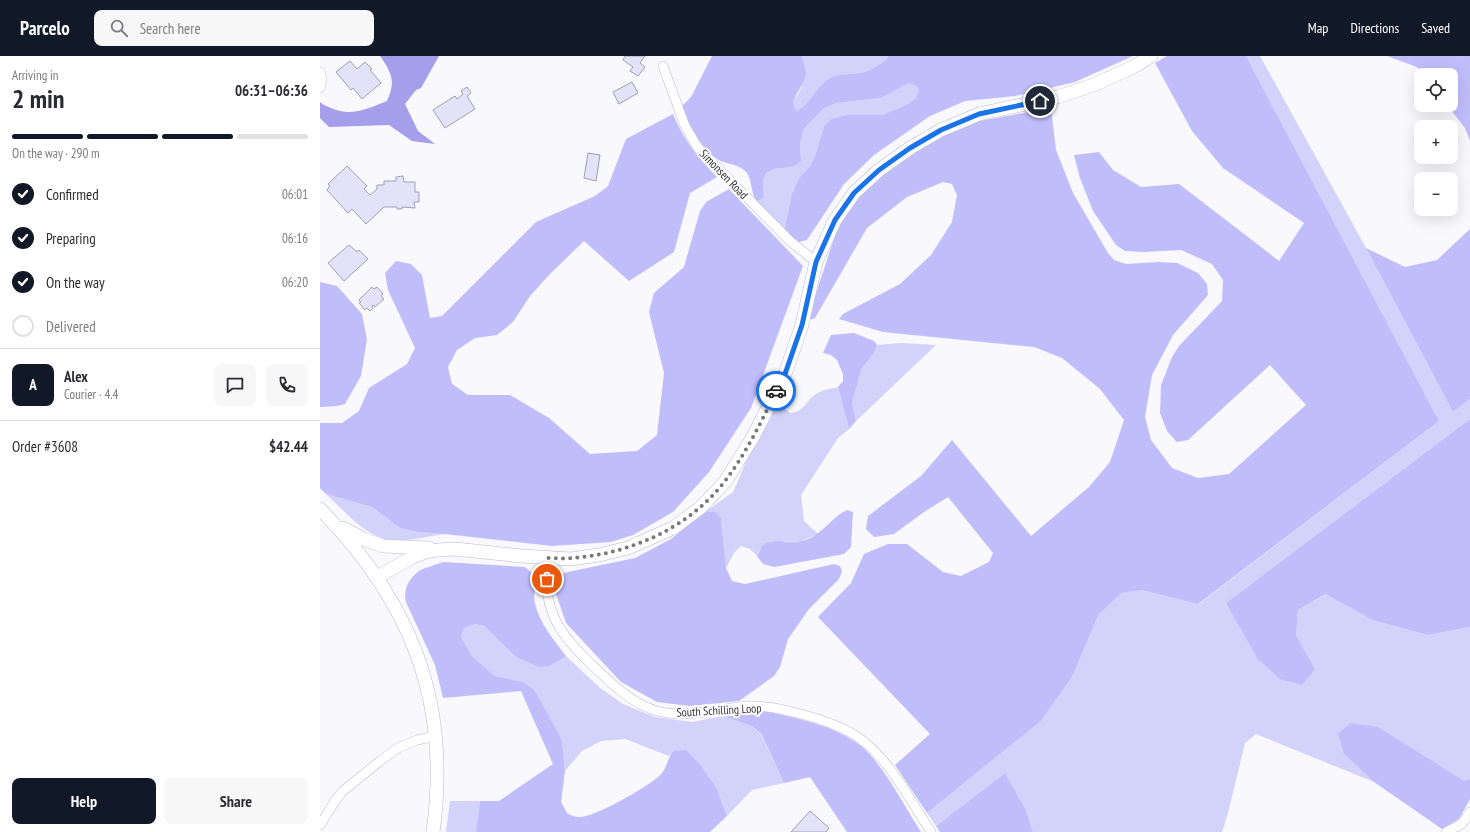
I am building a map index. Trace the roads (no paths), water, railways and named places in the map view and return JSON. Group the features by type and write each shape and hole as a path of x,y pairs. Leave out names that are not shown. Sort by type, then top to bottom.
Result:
{"street":[{"path":"335,524 363,539 383,546 455,549 548,558 571,558 599,555 628,548 673,528 700,508 725,482 753,437 785,374 802,325 816,262 835,220 854,193 879,170 941,130 979,114 1058,97 1096,84 1135,66 1151,56"},
{"name":"Simonsen Road","path":"663,66 685,126 698,148 790,241 816,262"},
{"path":"320,72 322,80 320,88"},
{"path":"320,509 335,524 377,577 398,612 424,674 432,706 436,736 438,772 437,804 433,832"},
{"path":"377,577 400,563 425,552 455,549"},
{"name":"South Schilling Loop","path":"548,558 547,590 551,610 559,628 571,645 617,689 635,701 658,711 680,714 747,706 764,706 815,718 836,726 855,735 873,749 887,766 931,832"},
{"path":"320,825 343,791 380,761 398,748 417,740 436,736"},
{"path":"1446,832 1462,824 1470,812"}]}
